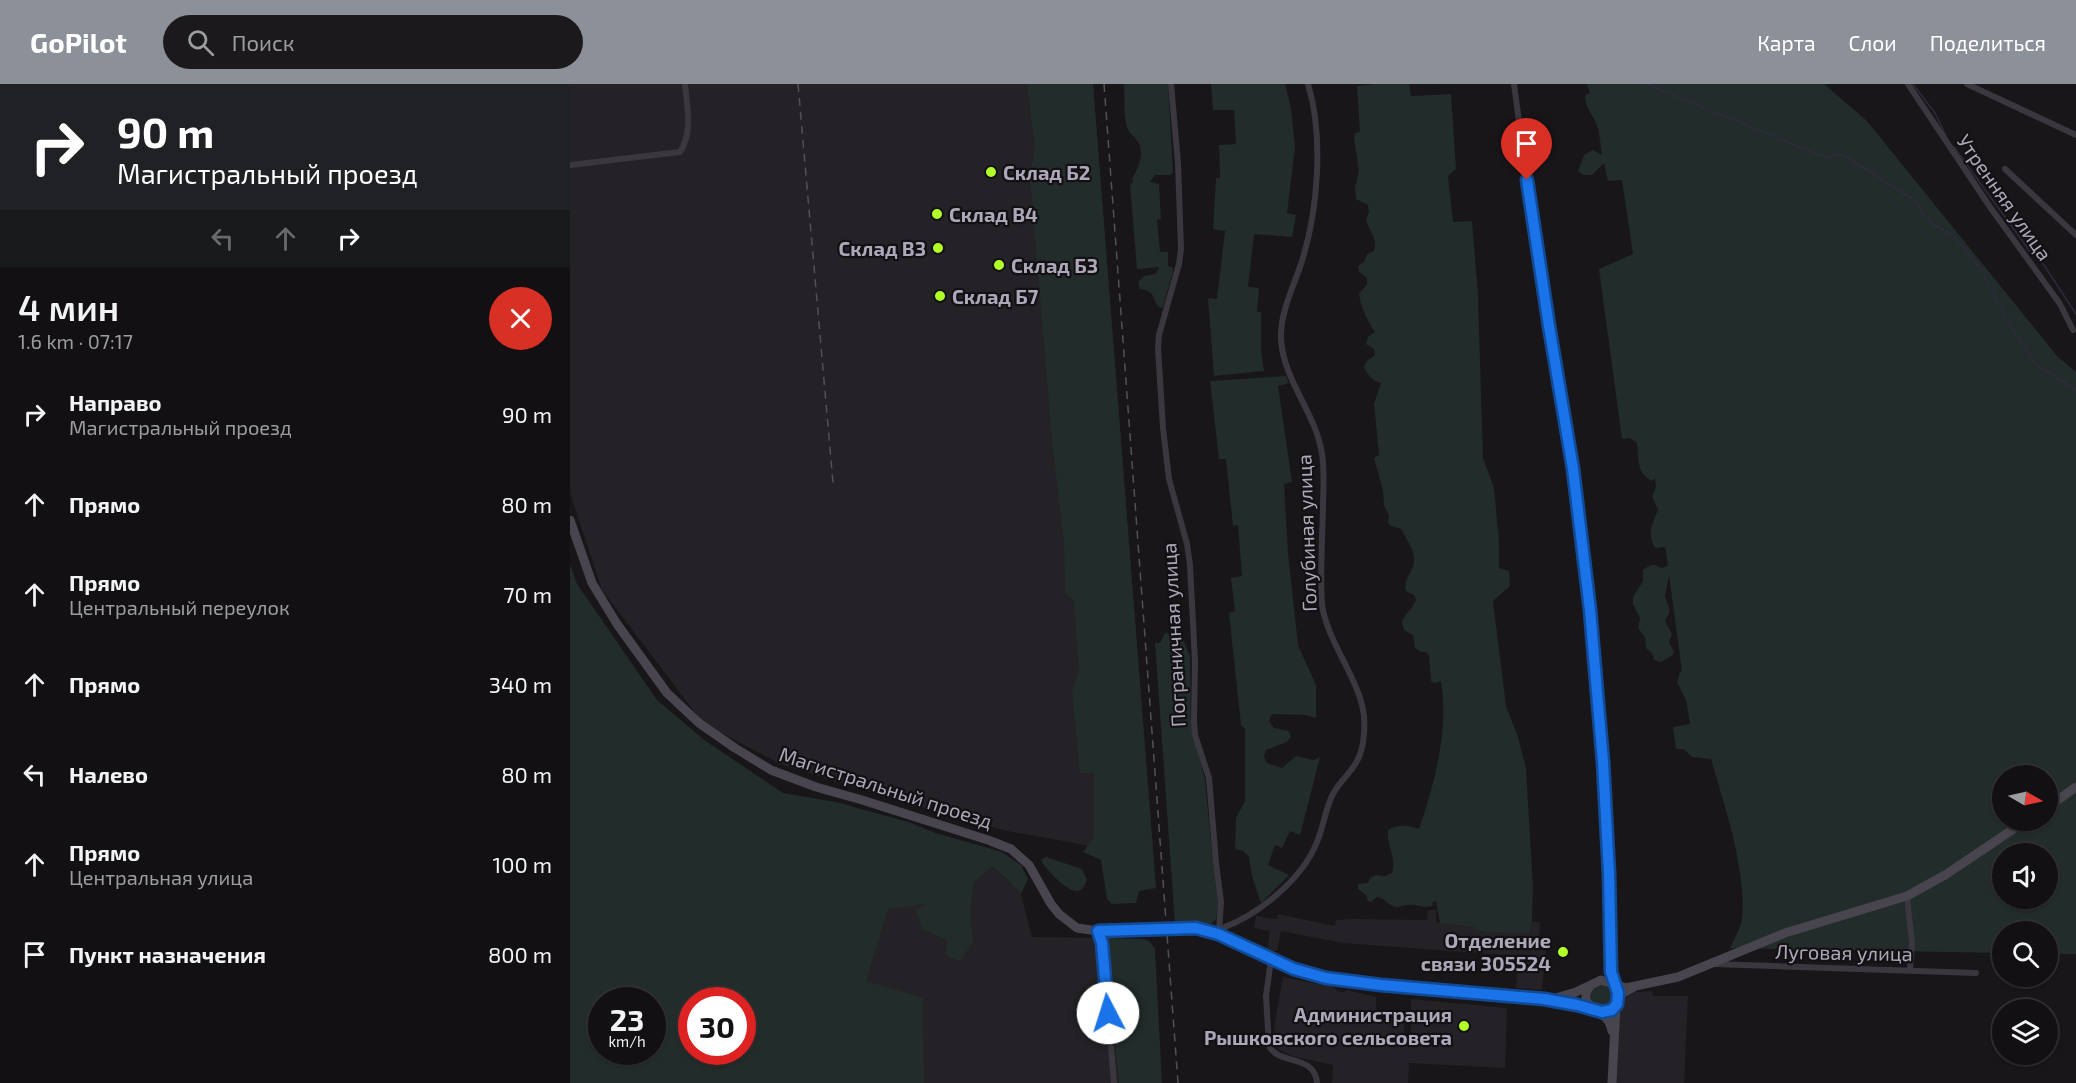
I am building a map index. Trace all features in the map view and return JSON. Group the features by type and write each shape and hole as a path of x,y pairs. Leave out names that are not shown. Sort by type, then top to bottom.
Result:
{"main road":[{"name":"Магистральный проезд","path":"570,521 597,593 667,693 699,723 771,770 816,787 1011,849 1029,865 1051,904 1065,920 1077,928 1098,931 1196,928 1219,931 1234,942 1271,960 1302,972 1341,981 1544,999"},
{"path":"2058,800 2076,787"},
{"path":"1544,999 1563,997 1596,982 1607,981 1615,986 1626,988 1678,977 1785,933 1907,896 1945,875 2011,831"},
{"path":"1596,982 1588,989 1588,1004 1609,1022 1613,1039"},
{"path":"1612,1083 1613,1039 1618,993 1615,986"},
{"path":"1544,999 1605,1012 1617,1004 1623,993 1634,987"}],"street":[{"path":"570,165 680,152 687,137 688,127 685,84"},
{"name":"Пограничная улица","path":"1171,84 1178,163 1181,249 1159,335 1158,348 1169,479 1190,565 1195,662 1195,735 1209,778 1221,902 1219,931"},
{"name":"Голубиная улица","path":"1219,931 1266,904 1288,884 1310,857 1318,841 1330,799 1357,761 1363,738 1364,716 1360,699 1328,628 1322,604 1322,454 1314,427 1282,353 1281,337 1286,308 1306,247 1314,202 1316,152 1314,113 1308,84"},
{"path":"1514,84 1534,233 1573,469 1587,586 1603,762 1610,967 1615,986"},
{"name":"Утренняя улица","path":"1908,84 1990,207 2060,304 2073,330"},
{"path":"1967,84 2076,135"},
{"path":"2005,169 2076,235"},
{"path":"1907,896 1912,943 1910,969"},
{"path":"1098,931 1102,943 1114,1083"},
{"path":"1271,960 1266,996 1269,1046 1279,1055 1307,1064 1312,1068 1317,1083"},
{"name":"Луговая улица","path":"1710,964 1976,973"},
{"path":"1596,982 1607,976 1610,967"}],"shaded area":[{"path":"570,84 1093,84 1154,862 1075,843 1007,831 905,803 780,764 703,723 602,590 570,493"},
{"path":"1027,84 1093,84 1156,888 1139,891 1136,903 1112,904 1107,899 1101,860 1083,852 1094,837 1094,773 1080,773 1072,690 1079,672 1074,602 1065,592 1064,542 1052,440 1030,175 1035,149"},
{"path":"1124,84 1168,84 1173,172 1170,175 1155,175 1150,182 1159,184 1161,219 1157,220 1160,252 1168,252 1168,266 1173,268 1163,307 1160,308 1152,294 1140,289 1138,282 1144,276 1156,274 1159,267 1137,269 1130,185 1139,164 1141,149 1126,122"},
{"path":"1211,84 1285,84 1291,108 1295,147 1287,213 1296,215 1292,237 1254,234 1248,287 1259,288 1257,312 1261,312 1261,351 1264,371 1214,376 1208,298 1217,299 1225,231 1213,229 1216,178 1220,178 1219,145 1236,144 1234,110 1213,110"},
{"path":"1409,84 1411,96 1451,94 1456,169 1448,176 1453,222 1472,221 1478,295 1483,458 1494,488 1499,568 1509,571 1510,586 1493,601 1506,706 1518,737 1526,768 1533,887 1532,922 1529,933 1488,932 1476,930 1474,927 1440,923 1436,901 1429,907 1406,905 1395,907 1377,897 1371,902 1368,901 1366,895 1358,889 1358,884 1368,883 1370,878 1376,875 1385,876 1392,873 1393,862 1388,830 1404,826 1419,829 1435,775 1443,719 1441,681 1434,683 1431,681 1429,655 1415,648 1413,635 1404,630 1402,621 1416,600 1414,595 1406,591 1405,587 1414,558 1412,549 1401,529 1388,523 1389,516 1384,505 1383,490 1374,458 1379,455 1374,404 1381,383 1375,381 1364,367 1367,361 1375,355 1374,349 1366,344 1368,337 1375,332 1365,315 1360,299 1359,294 1367,284 1367,278 1359,272 1358,266 1364,262 1367,254 1374,251 1375,242 1366,220 1369,212 1368,205 1356,199 1355,187 1359,171 1354,138 1355,133 1360,132 1357,86"},
{"path":"1587,84 1824,84 1867,121 2057,356 2076,372 2076,954 2058,954 2058,921 1992,921 1992,953 1730,948 1742,918 1743,900 1738,859 1711,759 1692,757 1684,749 1676,749 1673,727 1690,724 1686,700 1677,682 1682,671 1669,575 1665,596 1670,611 1665,621 1672,634 1669,642 1674,652 1673,655 1661,662 1654,660 1652,653 1646,648 1645,637 1638,628 1640,618 1633,604 1633,597 1643,581 1643,570 1652,565 1661,568 1668,566 1665,547 1655,548 1651,538 1652,524 1658,510 1652,496 1656,487 1655,478 1652,481 1643,474 1638,460 1637,443 1630,438 1622,439 1599,269 1633,254 1622,180 1608,181 1604,163 1592,175 1583,175 1578,171 1584,155 1593,150 1602,155 1598,129 1588,109 1586,94 1590,94"},
{"path":"1286,376 1289,383 1278,386 1292,482 1284,484 1288,553 1298,645 1316,685 1316,718 1306,715 1272,714 1269,721 1274,728 1289,731 1291,737 1287,742 1266,750 1264,757 1267,763 1282,768 1296,756 1314,760 1320,757 1300,835 1290,831 1282,848 1275,845 1268,865 1289,875 1261,903 1252,876 1249,857 1243,851 1235,849 1236,818 1245,801 1245,729 1241,725 1229,613 1235,611 1231,578 1242,576 1238,525 1233,526 1226,459 1219,459 1210,381"},
{"path":"570,564 577,584 657,700 704,740 783,793 836,802 908,822 936,833 1002,852 1021,865 1028,879 1021,894 992,867 974,882 970,915 973,942 960,961 945,955 947,940 922,929 916,910 926,904 888,909 866,981 923,998 924,1083 570,1083"},
{"path":"1165,633 1178,635 1183,639 1190,656 1191,724 1205,780 1219,906 1216,919 1211,924 1175,924 1155,643 1160,643"},
{"path":"657,700 704,740 783,793 857,816 991,867 1021,894 1032,937 1104,938 1119,1083 570,1083 588,1004 588,1065 666,1065 666,987 592,987"},
{"path":"1046,857 1082,869 1087,880 1083,888 1074,891 1057,879 1041,860"},
{"path":"1428,910 1436,910 1436,922 1528,933 1532,922 1540,922 1539,950 1546,951 1542,990 1516,988 1518,956 1343,943 1281,931 1277,951 1267,950 1270,931 1254,928 1256,916 1276,919 1278,914 1335,926 1336,920 1351,919 1427,920"},
{"path":"1104,938 1144,939 1150,942 1155,949 1162,1083 1119,1083"},
{"path":"1283,977 1334,987 1337,991 1347,990 1376,997 1376,1020 1404,1022 1404,1034 1411,1034 1411,999 1507,1008 1505,1068 1409,1063 1408,1083 1332,1083 1333,1065 1292,1056 1275,1047 1274,1028"},
{"path":"1602,985 1610,988 1613,996 1610,1004 1602,1007 1594,1004 1591,996 1594,988"},
{"path":"1652,991 1653,996 1688,996 1684,1083 1616,1083 1619,1008 1624,999 1635,992"}],"waterway":[{"path":"1647,84 1814,153 1830,158 1837,154 1844,155 1917,202 1921,211 1933,224 1954,236 1982,271 2010,326 2037,365 2076,390"},
{"path":"1913,84 1935,113 1946,136"},
{"path":"1954,147 2029,250 2044,265 2076,314"}],"railway":[{"path":"798,84 833,483"},
{"path":"1104,84 1178,1083"}],"place":[{"name":"Склад Б2","path":"991,172"},
{"name":"Склад В4","path":"937,214"},
{"name":"Склад В3","path":"938,248"},
{"name":"Склад Б3","path":"999,265"},
{"name":"Склад Б7","path":"940,296"},
{"name":"Отделение связи 305524","path":"1563,952"},
{"name":"Администрация Рышковского сельсовета","path":"1464,1026"}],"route":[{"path":"1108,1013 1102,943 1098,931 1190,928 1218,934 1294,969 1341,981 1544,999 1577,1005 1598,1012 1612,1010 1617,1004 1618,993 1611,972 1603,762 1590,610 1573,469 1527,180"}]}
